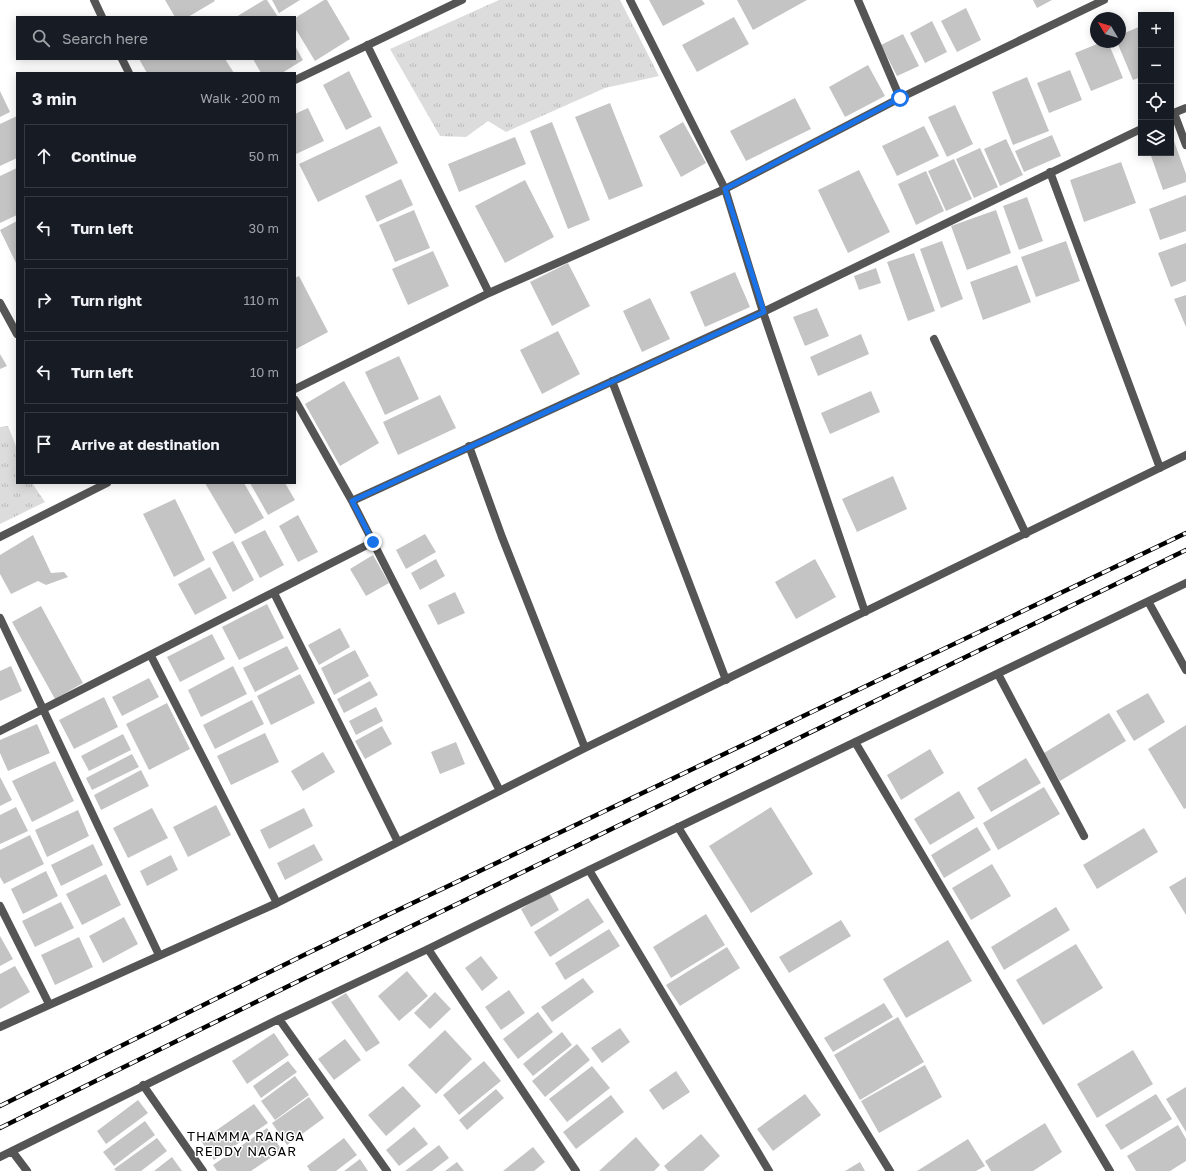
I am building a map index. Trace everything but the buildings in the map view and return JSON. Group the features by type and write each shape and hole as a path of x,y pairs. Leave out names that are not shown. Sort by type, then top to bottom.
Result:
{"street":[{"path":"94,0 102,16"},
{"path":"296,80 462,0"},
{"path":"630,0 725,189 764,312 866,612"},
{"path":"858,0 900,98"},
{"path":"296,389 489,293 725,189 900,98 1104,0"},
{"path":"367,45 489,293"},
{"path":"122,60 128,72"},
{"path":"1174,112 1186,108"},
{"path":"1174,117 1186,144"},
{"path":"352,501 469,446 764,312 1138,129"},
{"path":"1050,172 1160,468"},
{"path":"0,303 16,332"},
{"path":"934,339 1026,534"},
{"path":"612,381 726,680"},
{"path":"296,402 352,501 500,791"},
{"path":"469,446 502,536 585,748"},
{"path":"0,1027 277,903 585,748 1186,455"},
{"path":"0,537 103,484"},
{"path":"0,731 44,711 373,542"},
{"path":"0,1157 279,1019 428,949 678,826 1148,603 1186,583"},
{"path":"274,593 398,842"},
{"path":"1148,603 1186,670"},
{"path":"0,618 159,955"},
{"path":"152,656 277,903"},
{"path":"998,674 1084,836"},
{"path":"855,742 1110,1171"},
{"path":"678,826 890,1171"},
{"path":"589,870 769,1171"},
{"path":"0,906 49,1004"},
{"path":"428,949 576,1171"},
{"path":"279,1019 388,1171"},
{"path":"143,1085 203,1171"},
{"path":"12,1151 26,1171"}],"green space":[{"path":"499,0 620,0 659,76 605,88 506,132 488,121 466,137 440,136 390,49"},
{"path":"8,426 16,446 16,484 33,484 45,502 0,524 0,427"}],"railway":[{"path":"0,1106 306,954 1186,533"},
{"path":"0,1128 313,974 1186,550"}],"district":[{"name":"THAMMA RANGA REDDY NAGAR","path":"246,1144"}],"route":[{"path":"373,542 352,501 764,312 725,189 900,98"}]}
